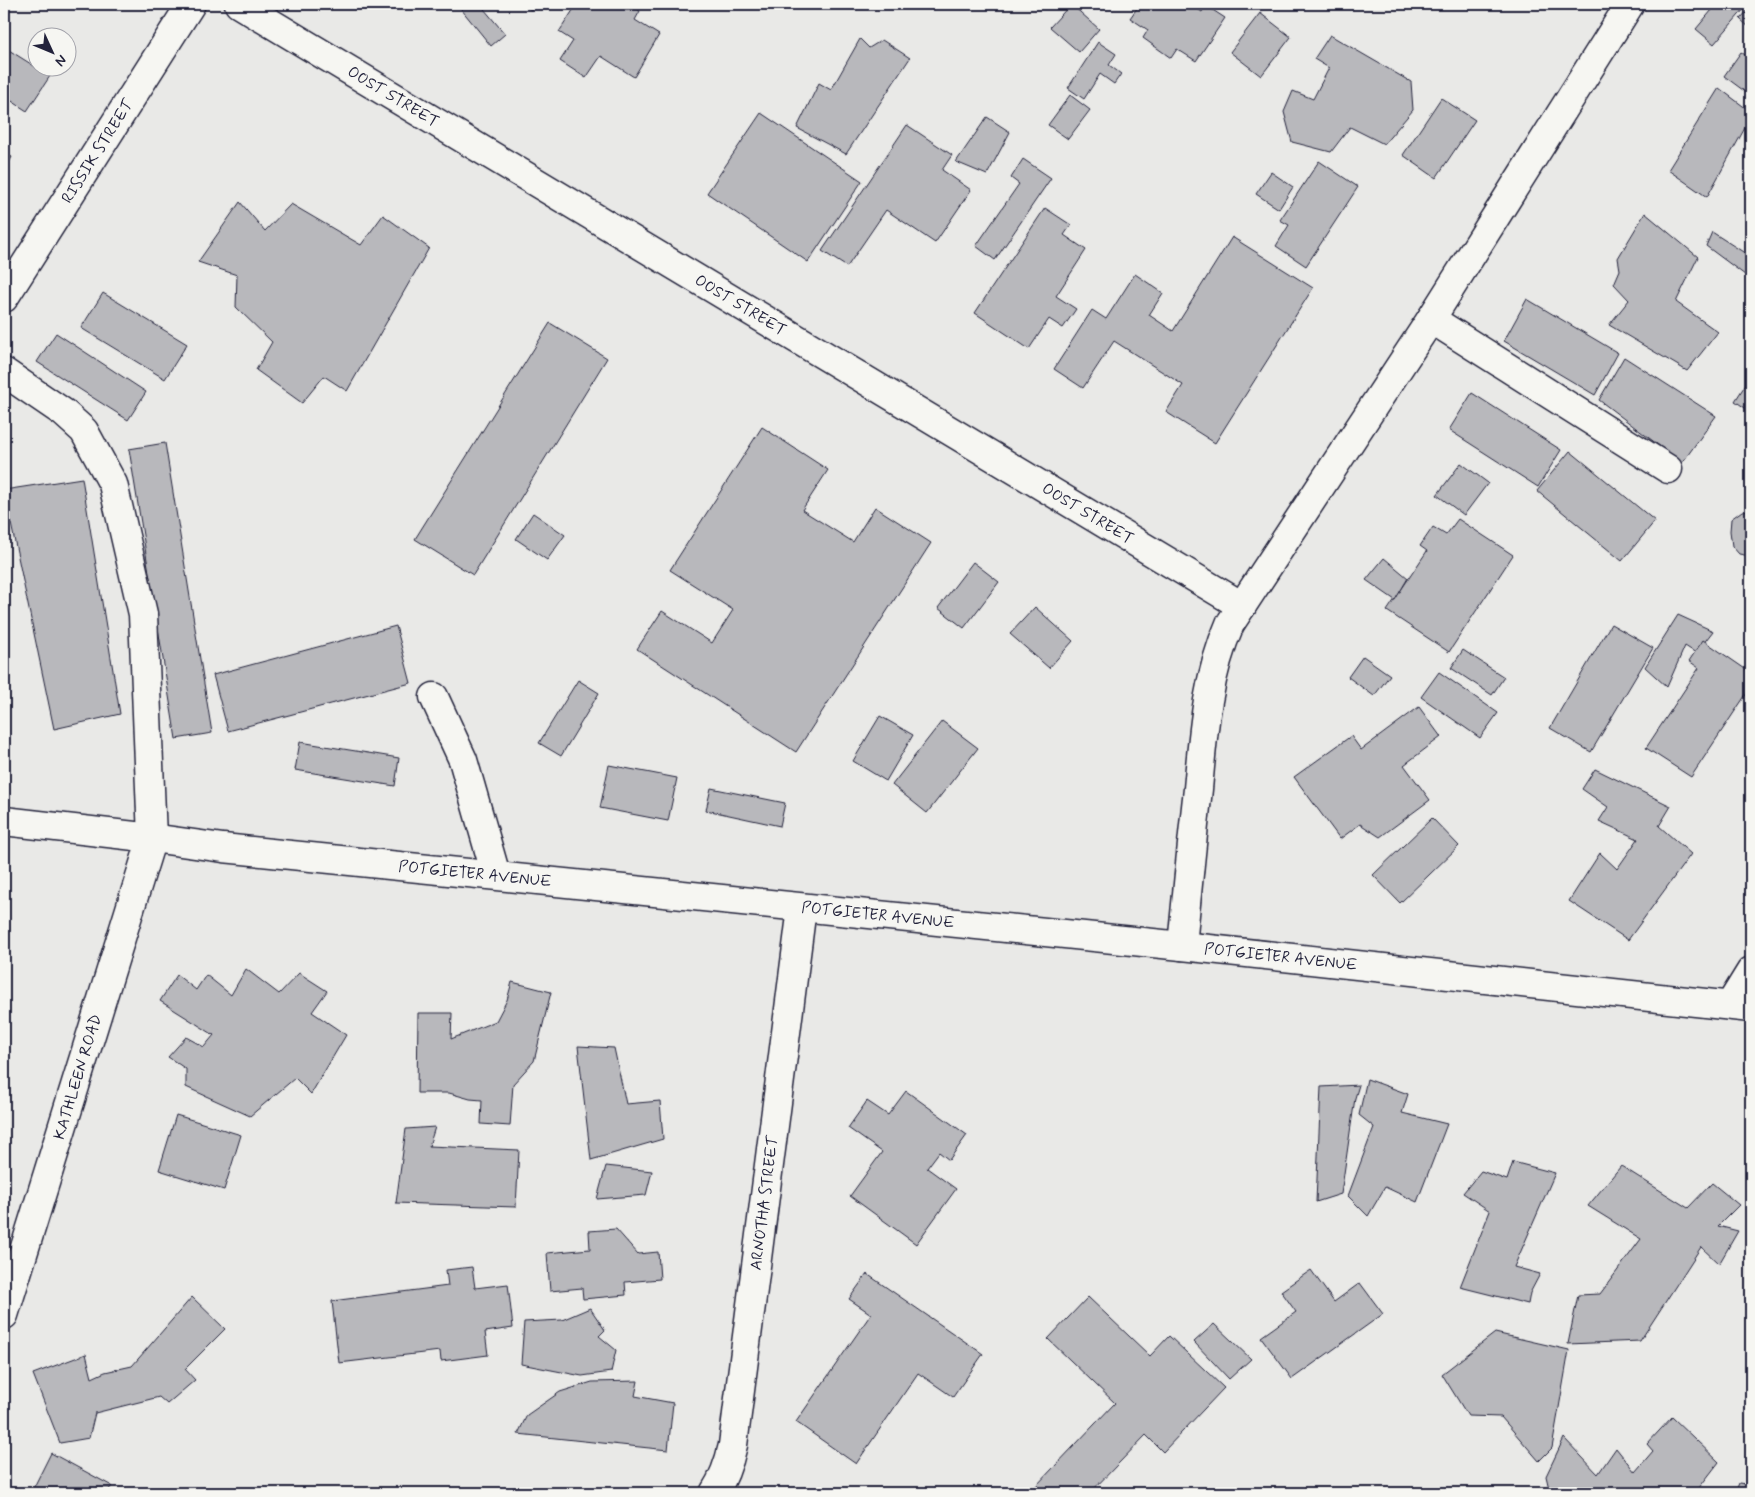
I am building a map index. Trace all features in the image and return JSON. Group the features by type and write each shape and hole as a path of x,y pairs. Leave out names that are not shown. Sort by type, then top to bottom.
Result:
{"street":[{"name":"RISSIK STREET","path":"4,298 191,4"},
{"name":"OOST STREET","path":"239,4 1242,606"},
{"path":"1182,946 1201,760 1212,674 1230,624 1432,319 1630,4"},
{"path":"1432,319 1668,469"},
{"name":"KATHLEEN ROAD","path":"4,372 56,407 84,431 113,484 143,614 152,838 4,1315"},
{"path":"434,697 463,760 496,875"},
{"name":"POTGIETER AVENUE","path":"4,821 223,848 1182,946 1740,1007"},
{"name":"ARNOTHA STREET","path":"714,1493 728,1467 733,1446 802,908"},
{"path":"1740,1007 1751,971"}],"building":[{"path":"457,4 490,4 484,9 505,34 491,46"},
{"path":"521,4 535,4 531,10"},
{"path":"577,4 587,4 591,7 593,4 628,4 640,11 635,20 659,35 634,77 601,56 586,78 560,61 573,41 559,32"},
{"path":"1071,4 1099,29 1079,52 1050,27"},
{"path":"1092,4 1104,4 1100,9"},
{"path":"1140,4 1190,4 1202,12 1205,5 1225,18 1196,61 1177,49 1171,58 1143,38 1148,30 1130,18"},
{"path":"1717,4 1740,4 1745,8 1714,44 1696,29"},
{"path":"1751,7 1751,29 1740,19"},
{"path":"1260,13 1291,37 1261,76 1230,52"},
{"path":"1330,35 1411,82 1413,110 1384,144 1350,127 1331,152 1292,142 1284,112 1293,91 1313,99 1329,68 1314,59"},
{"path":"860,39 869,48 882,40 910,58 846,154 797,128 819,83 831,90"},
{"path":"1098,42 1116,54 1109,65 1121,74 1114,84 1100,74 1084,99 1068,88"},
{"path":"4,47 28,62 28,78 49,78 27,111 4,96"},
{"path":"1741,52 1751,59 1751,96 1724,76"},
{"path":"1719,88 1751,112 1751,117 1707,197 1668,170"},
{"path":"1070,95 1090,110 1068,139 1048,125"},
{"path":"1441,98 1475,120 1436,178 1403,155"},
{"path":"761,113 862,181 808,262 707,193"},
{"path":"987,117 1010,132 987,175 956,162"},
{"path":"907,125 952,155 942,170 971,190 935,243 886,210 847,267 822,251"},
{"path":"4,153 12,157 4,172"},
{"path":"1023,159 1051,178 995,260 976,246 1019,184 1011,178"},
{"path":"1319,161 1358,187 1306,266 1276,246 1289,225 1280,220"},
{"path":"1271,172 1293,187 1279,209 1256,194"},
{"path":"240,202 265,231 291,204 361,245 383,215 429,248 347,391 324,376 302,403 256,370 272,342 236,307 237,275 198,262"},
{"path":"1045,208 1071,225 1064,235 1086,250 1056,296 1076,309 1063,328 1049,319 1029,349 975,313"},
{"path":"1645,213 1698,257 1676,302 1718,332 1687,371 1609,325 1629,300 1614,284 1620,270 1618,258"},
{"path":"1712,232 1751,257 1751,264 1745,275 1706,246"},
{"path":"1232,237 1313,288 1215,443 1166,412 1183,385 1114,341 1083,388 1054,369 1092,310 1106,319 1135,274 1163,293 1149,315 1173,331"},
{"path":"103,293 187,344 165,379 81,328"},
{"path":"1527,299 1618,353 1595,395 1504,341"},
{"path":"550,323 607,358 473,575 415,539"},
{"path":"56,333 146,392 128,420 37,362"},
{"path":"1624,357 1716,416 1682,463 1599,400"},
{"path":"1751,376 1751,412 1735,401"},
{"path":"1472,393 1561,450 1538,487 1449,430"},
{"path":"762,427 828,470 802,510 853,542 875,507 931,543 796,752 637,649 662,611 712,643 733,610 670,570"},
{"path":"165,443 212,733 176,739 129,449"},
{"path":"1570,451 1655,521 1622,561 1537,491"},
{"path":"1461,463 1488,483 1464,515 1437,495"},
{"path":"82,478 120,714 54,729 4,490"},
{"path":"1751,510 1750,556 1739,554 1732,546 1730,531 1731,519 1742,511"},
{"path":"533,513 565,535 547,560 516,539"},
{"path":"1458,519 1513,555 1449,652 1387,611 1427,551 1420,546 1433,527 1446,535"},
{"path":"1384,558 1408,578 1395,600 1366,580"},
{"path":"973,562 999,582 964,628 938,608"},
{"path":"1035,607 1073,641 1049,668 1010,634"},
{"path":"1678,615 1713,631 1696,653 1685,646 1667,687 1645,667"},
{"path":"1611,624 1653,648 1591,752 1550,728"},
{"path":"396,626 411,683 228,731 213,675"},
{"path":"1703,640 1751,673 1751,687 1691,777 1646,748 1699,668 1689,661"},
{"path":"1463,650 1504,677 1492,695 1451,668"},
{"path":"1363,656 1390,675 1374,696 1348,677"},
{"path":"1439,672 1498,713 1480,738 1421,697"},
{"path":"578,680 599,693 561,756 539,743"},
{"path":"1419,707 1441,737 1404,765 1430,800 1380,837 1360,824 1340,839 1294,777 1351,736 1361,750"},
{"path":"880,716 913,735 886,781 853,761"},
{"path":"942,721 978,748 927,813 892,785"},
{"path":"300,742 399,758 395,786 295,770"},
{"path":"609,765 677,778 668,821 600,808"},
{"path":"1595,769 1671,806 1659,826 1691,854 1628,940 1569,901 1600,853 1617,869 1638,839 1599,821 1608,807 1582,789"},
{"path":"711,788 785,803 780,826 706,810"},
{"path":"1432,818 1459,846 1400,903 1373,875"},
{"path":"246,969 279,994 299,973 327,991 312,1012 346,1035 311,1094 295,1078 250,1116 186,1087 186,1069 168,1057 186,1037 204,1047 214,1035 160,1001 177,975 196,990 206,975 231,995"},
{"path":"512,982 551,992 534,1061 513,1084 510,1126 481,1124 482,1100 470,1099 449,1093 417,1093 418,1013 452,1013 451,1039 496,1021 507,1000"},
{"path":"578,1046 614,1048 626,1104 660,1101 663,1139 591,1160"},
{"path":"1367,1079 1408,1094 1402,1113 1447,1124 1417,1202 1385,1187 1368,1216 1348,1196 1374,1127 1359,1115"},
{"path":"1359,1085 1355,1098 1341,1194 1316,1202 1321,1087"},
{"path":"906,1091 967,1135 949,1160 939,1152 927,1168 956,1189 916,1244 850,1196 882,1152 848,1128 867,1101 888,1115"},
{"path":"176,1115 241,1135 224,1190 159,1170"},
{"path":"435,1127 429,1146 519,1150 516,1207 396,1203 406,1129"},
{"path":"1513,1162 1555,1173 1514,1267 1540,1274 1530,1293 1528,1304 1460,1287 1490,1211 1463,1193 1481,1171 1507,1180"},
{"path":"606,1166 652,1171 646,1195 597,1199"},
{"path":"1621,1166 1688,1208 1712,1183 1739,1205 1718,1226 1738,1231 1719,1264 1701,1247 1640,1341 1568,1344 1578,1295 1600,1294 1641,1239 1588,1206"},
{"path":"616,1229 638,1254 658,1252 660,1279 625,1282 626,1295 583,1299 582,1288 550,1291 547,1253 590,1249 589,1231"},
{"path":"472,1267 475,1288 508,1284 513,1328 485,1332 488,1355 441,1361 440,1351 339,1363 332,1301 448,1286 446,1270"},
{"path":"1311,1270 1334,1302 1360,1283 1383,1314 1292,1379 1261,1337 1296,1312 1281,1291"},
{"path":"867,1274 983,1354 953,1397 918,1373 856,1464 796,1422 871,1314 849,1299"},
{"path":"192,1297 225,1329 185,1369 195,1380 167,1404 159,1397 95,1413 89,1438 60,1443 33,1374 86,1354 92,1378 105,1372 132,1366"},
{"path":"1088,1297 1150,1356 1169,1336 1224,1388 1163,1452 1146,1435 1090,1493 1040,1493 1034,1488 1115,1403 1048,1339"},
{"path":"590,1308 605,1330 599,1336 616,1350 611,1372 582,1376 521,1364 524,1322 562,1320"},
{"path":"1214,1324 1251,1359 1229,1379 1194,1342"},
{"path":"1495,1333 1569,1350 1552,1448 1539,1461 1501,1417 1468,1416 1442,1374"},
{"path":"638,1381 635,1396 673,1403 668,1450 518,1434 527,1415 560,1392 592,1382"},
{"path":"1672,1417 1719,1462 1695,1493 1550,1493 1546,1476 1564,1438 1598,1474 1616,1448 1635,1472 1653,1451 1647,1444"},
{"path":"51,1453 112,1486 106,1493 31,1493"},
{"path":"1739,1483 1751,1485 1751,1493 1735,1493"}]}
